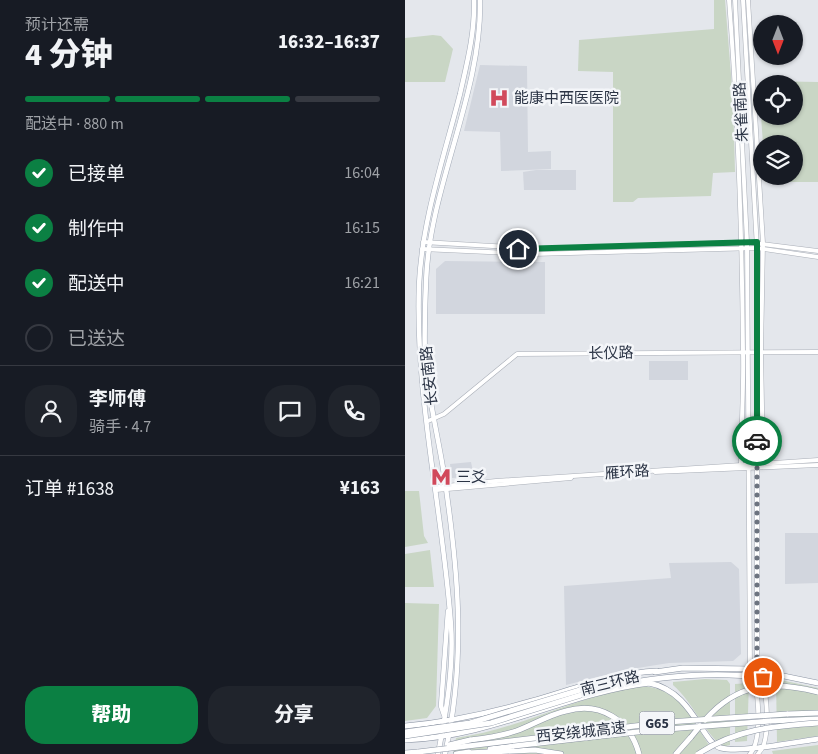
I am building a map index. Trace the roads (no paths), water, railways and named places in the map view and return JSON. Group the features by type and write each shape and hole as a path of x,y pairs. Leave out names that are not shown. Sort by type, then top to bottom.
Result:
{"highway":[{"name":"南三环路","path":"405,732 470,723 580,690 657,671 690,668 750,669 818,684"},
{"path":"405,726 444,719 453,720 531,701 602,679 638,672 657,671"},
{"name":"南三环路","path":"405,736 491,722 607,687 633,682 690,675 753,675 772,679"},
{"name":"南三环路","path":"633,682 664,688 677,696 690,709 710,740 717,747 723,749 818,739"},
{"path":"405,740 441,738 480,730 608,691 650,684"},
{"path":"676,754 710,714 738,693 757,687 774,686 791,686 818,692"},
{"path":"435,752 459,742 508,733 558,713 580,708 603,711 622,722 629,730 639,754"},
{"name":"西安绕城高速","path":"405,752 435,752 668,722 818,714"},
{"name":"西安绕城高速","path":"456,754 655,730 818,719"},
{"path":"698,754 719,741 742,732 773,726 818,724"},
{"path":"467,753 535,750 561,754"}],"main road":[{"name":"长安南路","path":"435,752 441,738 444,719 450,665 451,626 445,550 419,360 419,304 423,242 432,198 471,47 474,0"},
{"name":"长安南路","path":"445,754 453,720 460,648 459,608 454,549 425,353 426,279 429,249 437,207 477,49 480,0"},
{"path":"729,0 735,78 745,351 741,465"},
{"name":"朱雀南路","path":"735,0 747,242 745,351 750,669"},
{"name":"朱雀南路","path":"743,0 757,242 757,670"},
{"path":"748,0 763,243 758,352 763,462"},
{"path":"423,242 547,249 757,242 818,251"},
{"path":"422,248 533,254 757,248 818,257"},
{"name":"长仪路","path":"435,420 517,354 818,352"},
{"path":"428,421 435,420"},
{"name":"雁环路","path":"436,489 614,474 748,466 763,462 818,460"},
{"name":"雁环路","path":"445,487 741,465 757,469 818,465"},
{"path":"749,754 756,747 757,711 753,675 750,669"},
{"path":"757,670 763,677 766,711 764,746 758,754"}],"place":[{"name":"能康中西医医院","path":"499,98"},
{"name":"三爻","path":"441,477"}]}
